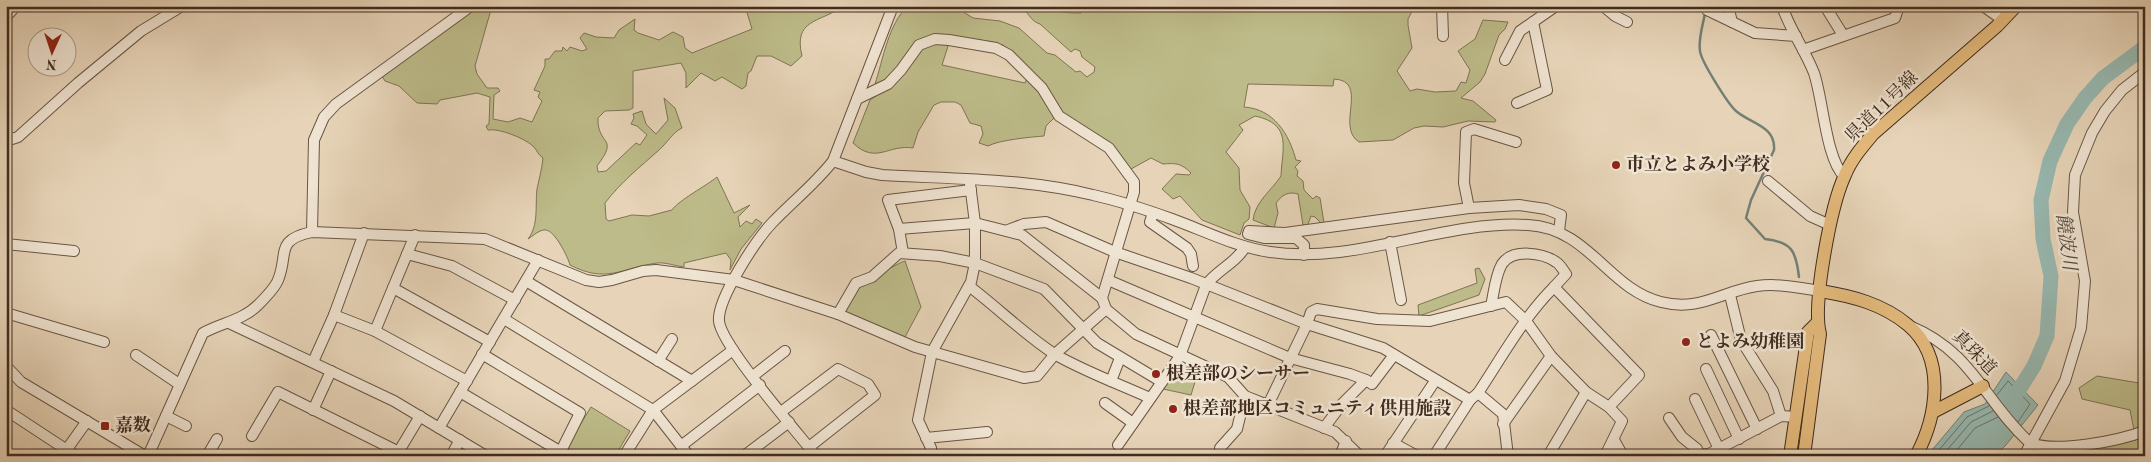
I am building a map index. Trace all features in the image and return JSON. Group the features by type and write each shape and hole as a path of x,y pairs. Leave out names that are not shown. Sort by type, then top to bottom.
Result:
{"main road":[{"name":"県道11号線","path":"1804,456 1820,334 1817,323 1822,267 1830,225 1844,176 1859,151 1873,134 2003,20 2016,6"},
{"path":"1820,291 1844,295 1872,304 1909,326 1922,343 1932,370 1935,388 1933,412 1916,456"},
{"name":"県道11号線","path":"1790,456 1808,332 1817,323"},
{"path":"1933,412 1986,389"}],"street":[{"path":"6,17 16,6"},
{"path":"6,141 18,137 78,83 141,31 182,6"},
{"path":"312,232 314,140 324,117 336,104 471,6"},
{"path":"816,456 733,350 720,330 718,319 721,304 751,250 773,222 817,181 833,161 893,6"},
{"path":"1442,6 1443,36"},
{"path":"1505,60 1520,31 1556,6"},
{"path":"1603,6 1615,16 1627,22"},
{"path":"1728,6 1732,22"},
{"path":"1782,6 1815,80 1834,159 1838,170 1844,176"},
{"path":"1825,6 1843,36"},
{"path":"1803,50 1895,18 1899,6"},
{"path":"1983,6 2003,20"},
{"path":"1707,10 1755,33 1796,36"},
{"path":"1517,103 1547,90 1533,22"},
{"path":"857,99 888,84 919,45 935,39 996,48 1010,55 1042,88 1060,116 1096,138 1114,154 1134,182 1102,298"},
{"path":"2024,456 2027,440 2065,381 2082,328 2085,281 2073,212 2075,175 2092,133 2105,111 2122,90 2145,72"},
{"path":"1469,208 1464,183 1466,132 1474,129 1516,142"},
{"path":"833,161 866,172 882,175 969,178 1058,188 1129,205 1245,248 1304,255 1331,254 1390,242 1507,225 1529,225 1559,231 1583,245 1627,286 1648,298 1662,303 1686,305 1708,302 1745,289 1765,285 1820,291"},
{"path":"930,456 931,448 918,420 932,352 969,286 976,263 976,223 969,178"},
{"path":"1768,181 1810,216 1830,225"},
{"path":"903,253 899,229 888,200 971,190"},
{"path":"6,194 6,237"},
{"path":"1304,255 1304,245 1296,238 1264,238 1248,234 1249,231 1285,233 1469,208 1519,205 1546,209 1561,215 1559,231"},
{"path":"1153,213 1150,222 1188,248 1193,266"},
{"path":"1008,230 1024,224 1046,222 1115,252 1307,324 1383,348 1434,381 1474,397 1502,414 1508,456"},
{"path":"899,229 976,223 1022,235 1102,298 1106,309 1136,334 1228,377 1245,396 1324,428 1346,441 1360,456"},
{"path":"6,368 21,382 147,456 203,333 214,326 229,323 257,306 278,281 282,255 287,244 296,235 312,232 364,232 485,239 586,280 599,282 656,270 734,280 838,314 932,352 1024,378 1037,376 1055,354 1082,328 1106,309"},
{"path":"313,362 334,315 364,232"},
{"path":"375,331 415,235"},
{"path":"1390,242 1401,300"},
{"path":"6,244 74,251"},
{"path":"1118,445 1180,356 1206,285 1213,276 1240,255 1245,248"},
{"path":"838,314 856,283 872,277 899,253 940,256 976,263 1044,289 1097,343 1162,382"},
{"path":"1434,456 1526,321 1566,274 1558,263 1544,256 1527,253 1513,257 1503,262 1491,306"},
{"path":"407,254 452,266 515,300"},
{"path":"439,428 538,260"},
{"path":"1108,280 1194,319 1290,358 1350,374 1372,384 1394,355"},
{"path":"526,281 692,381"},
{"path":"969,286 1023,331 1055,354 1081,368 1150,398"},
{"path":"1554,287 1639,375 1610,407"},
{"path":"393,288 490,342"},
{"path":"1730,295 1741,340 1772,391 1781,416"},
{"path":"1268,405 1311,312 1316,309 1377,319 1430,322 1506,302 1526,321 1551,356 1586,392 1610,407 1622,421 1605,456"},
{"path":"6,314 104,342"},
{"path":"334,315 375,331 467,381"},
{"path":"504,319 654,410 689,456"},
{"path":"229,323 394,401 486,456"},
{"name":"真珠道","path":"1909,326 1939,340 1986,389 2027,440"},
{"path":"1711,335 1757,429"},
{"path":"658,361 672,339"},
{"path":"624,456 654,410 733,350"},
{"path":"753,376 785,351"},
{"path":"460,392 564,454 580,413 482,354"},
{"path":"136,355 179,384"},
{"path":"1503,424 1551,356"},
{"path":"1111,381 1120,358"},
{"path":"781,412 838,369 868,384 875,395 809,447"},
{"path":"1706,369 1739,439"},
{"path":"313,410 331,371"},
{"path":"1324,428 1342,404 1366,380"},
{"path":"1386,456 1434,381"},
{"path":"681,446 760,385"},
{"path":"252,436 278,392 398,454 420,416"},
{"path":"1548,456 1586,392"},
{"path":"1220,448 1237,429 1245,396"},
{"path":"1695,398 1719,449"},
{"path":"1105,403 1133,423"},
{"path":"6,410 64,453 76,456"},
{"path":"166,416 186,426"},
{"path":"1670,418 1682,437 1697,449 1698,456 1709,454 1781,416 1796,417"},
{"path":"64,453 87,421"},
{"path":"744,456 789,422"},
{"path":"2027,440 2042,446 2098,443 2126,438 2145,431"},
{"path":"926,438 987,432"},
{"path":"206,456 217,439"},
{"path":"451,456 460,440"},
{"path":"1614,440 1623,456"},
{"path":"1340,456 1346,441"},
{"path":"1393,443 1417,456"}],"shaded area":[{"path":"478,6 490,6 490,13 475,66 477,74 487,88 498,88 500,91 494,95 493,119 508,122 520,118 532,122 542,101 538,97 540,92 534,90 545,66 545,59 549,59 555,51 562,51 563,47 567,51 570,47 582,51 587,49 580,38 584,33 596,37 614,38 619,30 635,19 634,30 638,33 659,40 673,32 683,37 685,48 692,53 752,29 745,6 844,6 810,23 805,28 801,35 800,44 802,56 791,66 771,56 757,56 751,71 748,73 746,86 742,89 722,77 715,81 701,73 686,88 686,73 681,63 633,71 633,108 629,110 605,111 598,118 607,150 597,166 598,172 606,171 636,143 640,145 647,135 637,126 631,124 634,118 633,114 642,111 646,124 656,134 668,120 664,98 675,108 682,128 675,132 662,147 611,195 605,203 606,219 609,221 632,215 649,216 672,210 680,202 717,177 734,213 750,205 738,217 740,227 746,221 752,224 756,219 762,223 741,249 730,270 731,260 726,253 684,263 684,267 657,263 604,274 583,271 570,265 561,245 550,231 541,231 528,239 534,228 537,189 543,158 533,146 524,140 505,132 488,130 486,126 489,124 490,97 477,93 440,100 437,104 417,103 399,86 385,81 382,76"},
{"path":"908,6 954,6 973,18 1000,21 1019,28 1047,53 1055,55 1076,72 1080,71 1087,77 1094,72 1095,67 1082,57 1080,51 1075,49 1071,52 1025,11 1011,6 1033,6 1081,13 1079,6 1415,6 1408,19 1412,48 1397,71 1410,91 1417,89 1435,92 1456,91 1461,82 1466,83 1470,70 1458,51 1475,39 1483,20 1508,22 1505,29 1499,35 1485,74 1480,82 1461,98 1473,101 1496,120 1495,122 1468,121 1443,127 1424,126 1414,128 1393,140 1359,142 1353,135 1350,126 1350,88 1344,82 1334,79 1333,86 1248,84 1244,107 1264,112 1284,132 1296,160 1301,161 1295,167 1298,171 1297,176 1303,181 1304,190 1313,199 1316,196 1320,198 1324,223 1322,224 1315,217 1311,216 1307,227 1303,225 1298,194 1291,193 1283,196 1276,203 1278,213 1274,228 1253,220 1260,202 1281,176 1283,147 1283,139 1275,125 1255,116 1239,125 1243,130 1226,152 1239,168 1240,190 1250,207 1249,219 1244,223 1240,235 1202,220 1180,196 1173,199 1162,189 1176,174 1189,175 1191,173 1184,167 1178,164 1163,164 1151,158 1131,169 1106,140 1062,113 1028,68 1003,45 945,35 932,35 916,42 921,48 929,45 949,43 942,65 1025,83 1027,78 1041,94 1055,117 1046,126 1044,136 1007,140 988,146 979,143 983,134 981,126 970,123 961,105 955,102 941,102 934,105 918,132 913,148 876,153 861,149 853,143 870,100 882,92 889,77 877,86 875,84 891,32"},
{"path":"905,261 921,307 905,337 844,310 860,286"},
{"path":"1479,268 1485,279 1479,295 1419,316 1418,305 1477,283 1475,269"},
{"path":"1180,364 1190,364 1199,369 1191,395 1163,389"},
{"path":"2097,376 2145,384 2145,456 2053,456 2084,448 2136,440 2130,410 2082,399 2079,388"},
{"path":"591,407 630,431 615,456 575,456 565,449"}],"water":[{"path":"2006,372 2038,405 2006,445 1995,456 1927,456 1964,412 1985,404"}],"waterway":[{"path":"1705,13 1700,37 1700,51 1705,64 1732,107 1761,126 1767,131 1774,142 1774,150 1751,200 1746,218 1765,239 1774,240 1787,245 1791,249 1794,254 1799,277"},
{"name":"饒波川","path":"2010,404 2034,366 2047,336 2051,276 2043,239 2041,200 2050,161 2067,124 2085,98 2103,78 2145,47"}],"place":[{"name":"市立とよみ小学校","path":"1616,165"},
{"name":"とよみ幼稚園","path":"1686,342"},
{"name":"根差部のシーサー","path":"1156,374"},
{"name":"根差部地区コミュニティ供用施設","path":"1173,409"},
{"name":"嘉数","path":"105,426"}]}
